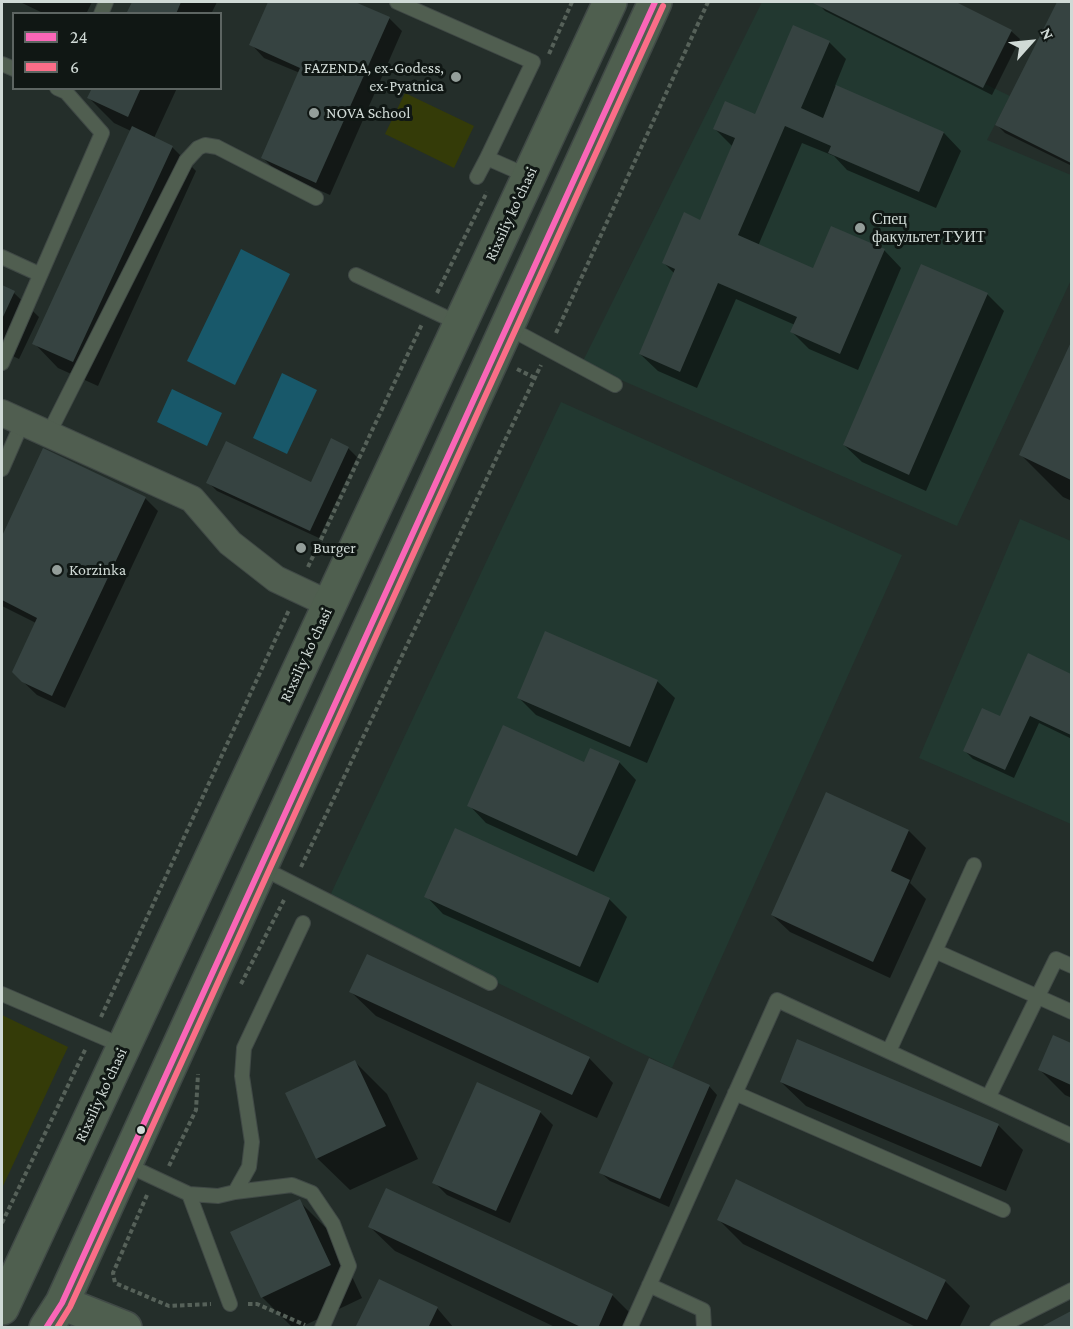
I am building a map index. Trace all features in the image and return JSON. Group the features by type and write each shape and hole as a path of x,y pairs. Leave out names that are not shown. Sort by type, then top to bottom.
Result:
{"main road":[{"name":"Rixsiliy ko'chasi","path":"2,1308 610,2"},
{"path":"54,1315 655,2"},
{"path":"374,508 386,502 400,504 410,513 416,527"},
{"path":"153,982 159,995 170,1006 184,1007 198,1002"},
{"path":"2,1326 54,1315 125,1328"}],"street":[{"path":"12,418 192,499 230,543 276,579 329,604"}],"lane":[{"path":"397,2 533,62 477,177"},
{"path":"2,363 102,133 64,90"},
{"path":"48,435 186,161 198,148 205,145 217,147 316,198"},
{"path":"487,158 528,176"},
{"path":"2,257 39,274"},
{"path":"356,275 459,324"},
{"path":"507,327 615,385"},
{"path":"2,469 12,418"},
{"path":"889,1050 974,865"},
{"path":"260,867 490,983"},
{"path":"235,1192 249,1167 252,1142 242,1076 244,1048 303,923"},
{"path":"934,951 1071,1012"},
{"path":"989,1096 1035,997 1056,959 1071,966"},
{"path":"2,994 123,1046"},
{"path":"630,1328 777,1000 989,1096 1071,1136"},
{"path":"735,1093 1003,1210"},
{"path":"125,1164 189,1194 218,1196 292,1185 312,1193 333,1224 349,1266 322,1328"},
{"path":"189,1194 230,1304"},
{"path":"649,1285 703,1310 704,1328"},
{"path":"998,1328 1071,1290"}],"path":[{"path":"236,995 293,883 549,348 708,2"},
{"path":"2,1223 94,1034 298,590"},
{"path":"115,1283 113,1273 155,1178 171,1165 196,1110 199,1066"}],"shaded area":[{"name":"Спец факультет ТУИТ","path":"762,2 816,2 1010,96 987,140 1071,175 1071,280 957,526 582,363"},
{"path":"561,402 902,555 672,1068 328,900"},
{"path":"1020,519 1071,541 1071,824 919,758"}],"green space":[{"path":"405,93 474,126 454,168 385,134"},
{"path":"2,1015 68,1047 3,1186 2,1185"}],"water":[{"path":"241,249 290,274 235,385 187,361"},
{"path":"282,373 317,390 287,454 253,438"},
{"path":"172,389 222,413 207,446 157,422"}],"building":[{"path":"132,2 181,2 177,12 127,12"},
{"name":"NOVA School","path":"268,2 355,2 390,17 316,183 261,158 300,68 249,45"},
{"path":"811,2 956,2 1012,30 983,88"},
{"path":"1057,2 1071,2 1071,163 995,125"},
{"path":"793,25 830,41 801,108 823,118 836,85 944,132 919,192 828,153 831,146 785,126 738,235 813,268 831,226 885,249 840,354 790,332 797,317 718,283 680,372 639,354 675,269 662,263 684,212 700,220 735,138 713,129 725,101 755,114"},
{"path":"91,90 140,90 128,117 87,98"},
{"path":"132,126 173,146 73,362 32,344"},
{"path":"921,264 988,293 909,475 843,445"},
{"path":"2,285 15,291 2,319"},
{"path":"1071,342 1071,480 1019,455"},
{"path":"331,438 349,447 310,531 206,483 226,441 311,482"},
{"path":"43,448 146,497 52,696 22,682 12,672 37,618 2,600 2,536"},
{"path":"545,631 658,680 630,747 517,698"},
{"path":"1028,653 1071,674 1071,735 1030,716 1005,770 963,751 982,708 1000,716"},
{"path":"503,725 584,762 590,748 620,761 577,856 467,806"},
{"path":"826,792 909,830 891,871 910,880 873,962 771,915"},
{"path":"455,828 610,898 580,967 424,897"},
{"path":"367,954 590,1057 572,1095 349,992"},
{"path":"1053,1035 1071,1043 1071,1085 1038,1070"},
{"path":"797,1039 999,1124 981,1167 780,1082"},
{"path":"649,1058 710,1085 660,1199 599,1173"},
{"path":"355,1060 386,1126 316,1159 285,1093"},
{"path":"477,1082 541,1111 496,1211 432,1183"},
{"path":"736,1179 946,1280 927,1320 717,1220"},
{"path":"386,1188 613,1294 598,1328 583,1328 368,1227"},
{"path":"300,1199 331,1265 261,1298 230,1232"},
{"path":"379,1279 438,1307 428,1328 355,1328"},
{"path":"1071,1311 1071,1328 1039,1328"}],"transit line":[{"name":"24","path":"46,1328 62,1303 655,2"},
{"name":"6","path":"57,1328 70,1307 663,6"}],"place":[{"name":"FAZENDA, ex-Godess, ex-Pyatnica","path":"456,77"},
{"name":"NOVA School","path":"314,113"},
{"name":"Спец факультет ТУИТ","path":"860,228"},
{"name":"Burger","path":"301,548"},
{"name":"Korzinka","path":"57,570"}]}
